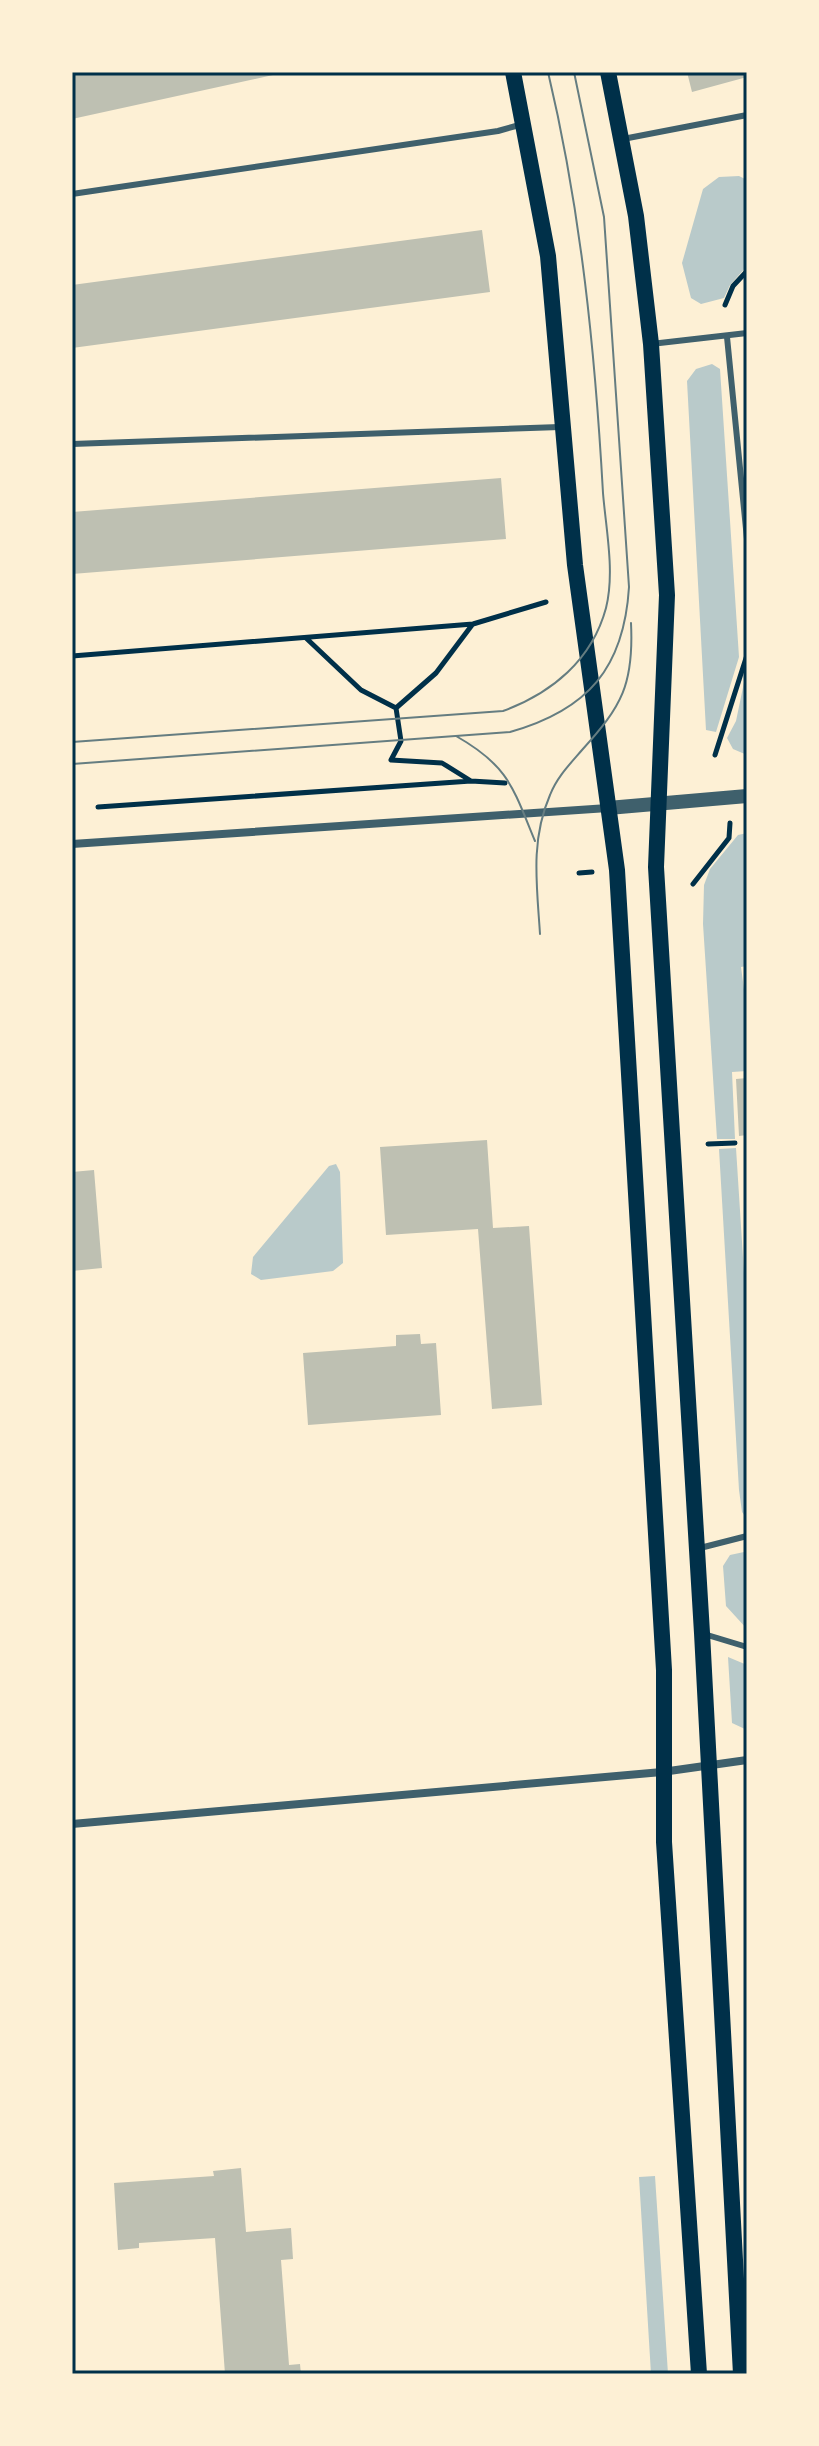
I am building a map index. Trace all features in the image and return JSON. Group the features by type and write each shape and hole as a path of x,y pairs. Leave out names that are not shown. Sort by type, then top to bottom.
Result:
{"main road":[{"path":"513,72 548,256 575,565 617,870 664,1655 662,1772 699,2374"},
{"path":"608,72 623,139 651,344 667,595 656,867 702,1633 741,2374"}],"street":[{"path":"72,844 747,796"},
{"path":"72,1824 662,1772 747,1760"}],"lane":[{"path":"623,139 747,115"},
{"path":"72,194 498,131 525,124"},
{"path":"651,344 747,333"},
{"path":"727,337 747,539"},
{"path":"72,444 563,427"},
{"path":"697,1549 747,1536"},
{"path":"702,1633 747,1647"}],"path":[{"path":"725,305 733,286 747,271"},
{"path":"72,656 473,624 546,602"},
{"path":"396,708 436,673 473,624"},
{"path":"305,637 361,690 396,708"},
{"path":"715,755 747,655"},
{"path":"396,708 401,741 391,760 442,763 471,781"},
{"path":"98,807 471,781 505,783"},
{"path":"693,884 721,852 731,827"},
{"path":"579,873 592,872"},
{"path":"708,1144 735,1143"}],"shaded area":[{"path":"739,176 747,180 747,266 730,285 724,298 701,304 691,298 682,263 703,189 719,177"},
{"path":"712,364 720,369 739,657 716,732 706,730 687,381 696,369"},
{"path":"747,668 747,755 733,749 727,738 736,721"},
{"path":"747,833 747,966 741,967 747,1012 747,1071 732,1072 735,1139 717,1139 703,924 704,885 710,869 738,835"},
{"path":"736,1148 747,1320 747,1519 742,1512 739,1490 719,1149"},
{"path":"336,1164 340,1172 343,1263 333,1271 261,1280 251,1274 253,1257 329,1166"},
{"path":"744,1552 747,1556 747,1629 726,1606 723,1566 730,1555"},
{"path":"728,1657 747,1665 747,1730 732,1723"},
{"path":"655,2176 668,2374 651,2374 639,2177"}],"building":[{"path":"72,72 282,72 282,73 72,119"},
{"path":"687,72 747,72 747,77 692,92"},
{"path":"482,230 490,292 72,348 72,285"},
{"path":"501,478 506,539 72,574 72,512"},
{"path":"747,1078 747,1135 739,1136 736,1079"},
{"path":"487,1140 493,1228 529,1226 542,1405 492,1409 478,1229 386,1235 380,1147"},
{"path":"94,1170 102,1268 72,1271 72,1172"},
{"path":"420,1334 421,1344 436,1343 441,1415 308,1425 303,1353 396,1346 396,1335"},
{"path":"241,2168 246,2232 291,2228 293,2259 281,2260 289,2365 300,2364 301,2374 225,2374 215,2238 139,2243 139,2248 118,2250 114,2183 214,2176 213,2171"}],"tram line":[{"path":"72,742 503,711 538,695 553,684 568,672 591,644 600,627 609,594 609,551 585,281 560,124 548,72"},
{"path":"72,764 510,732 561,711 581,698 597,682 610,663 619,641 629,587 604,217 574,72"},
{"path":"540,934 536,864 544,812 560,777 607,720 623,693 630,662 631,623"},
{"path":"456,736 498,768 514,792 535,841"}]}
